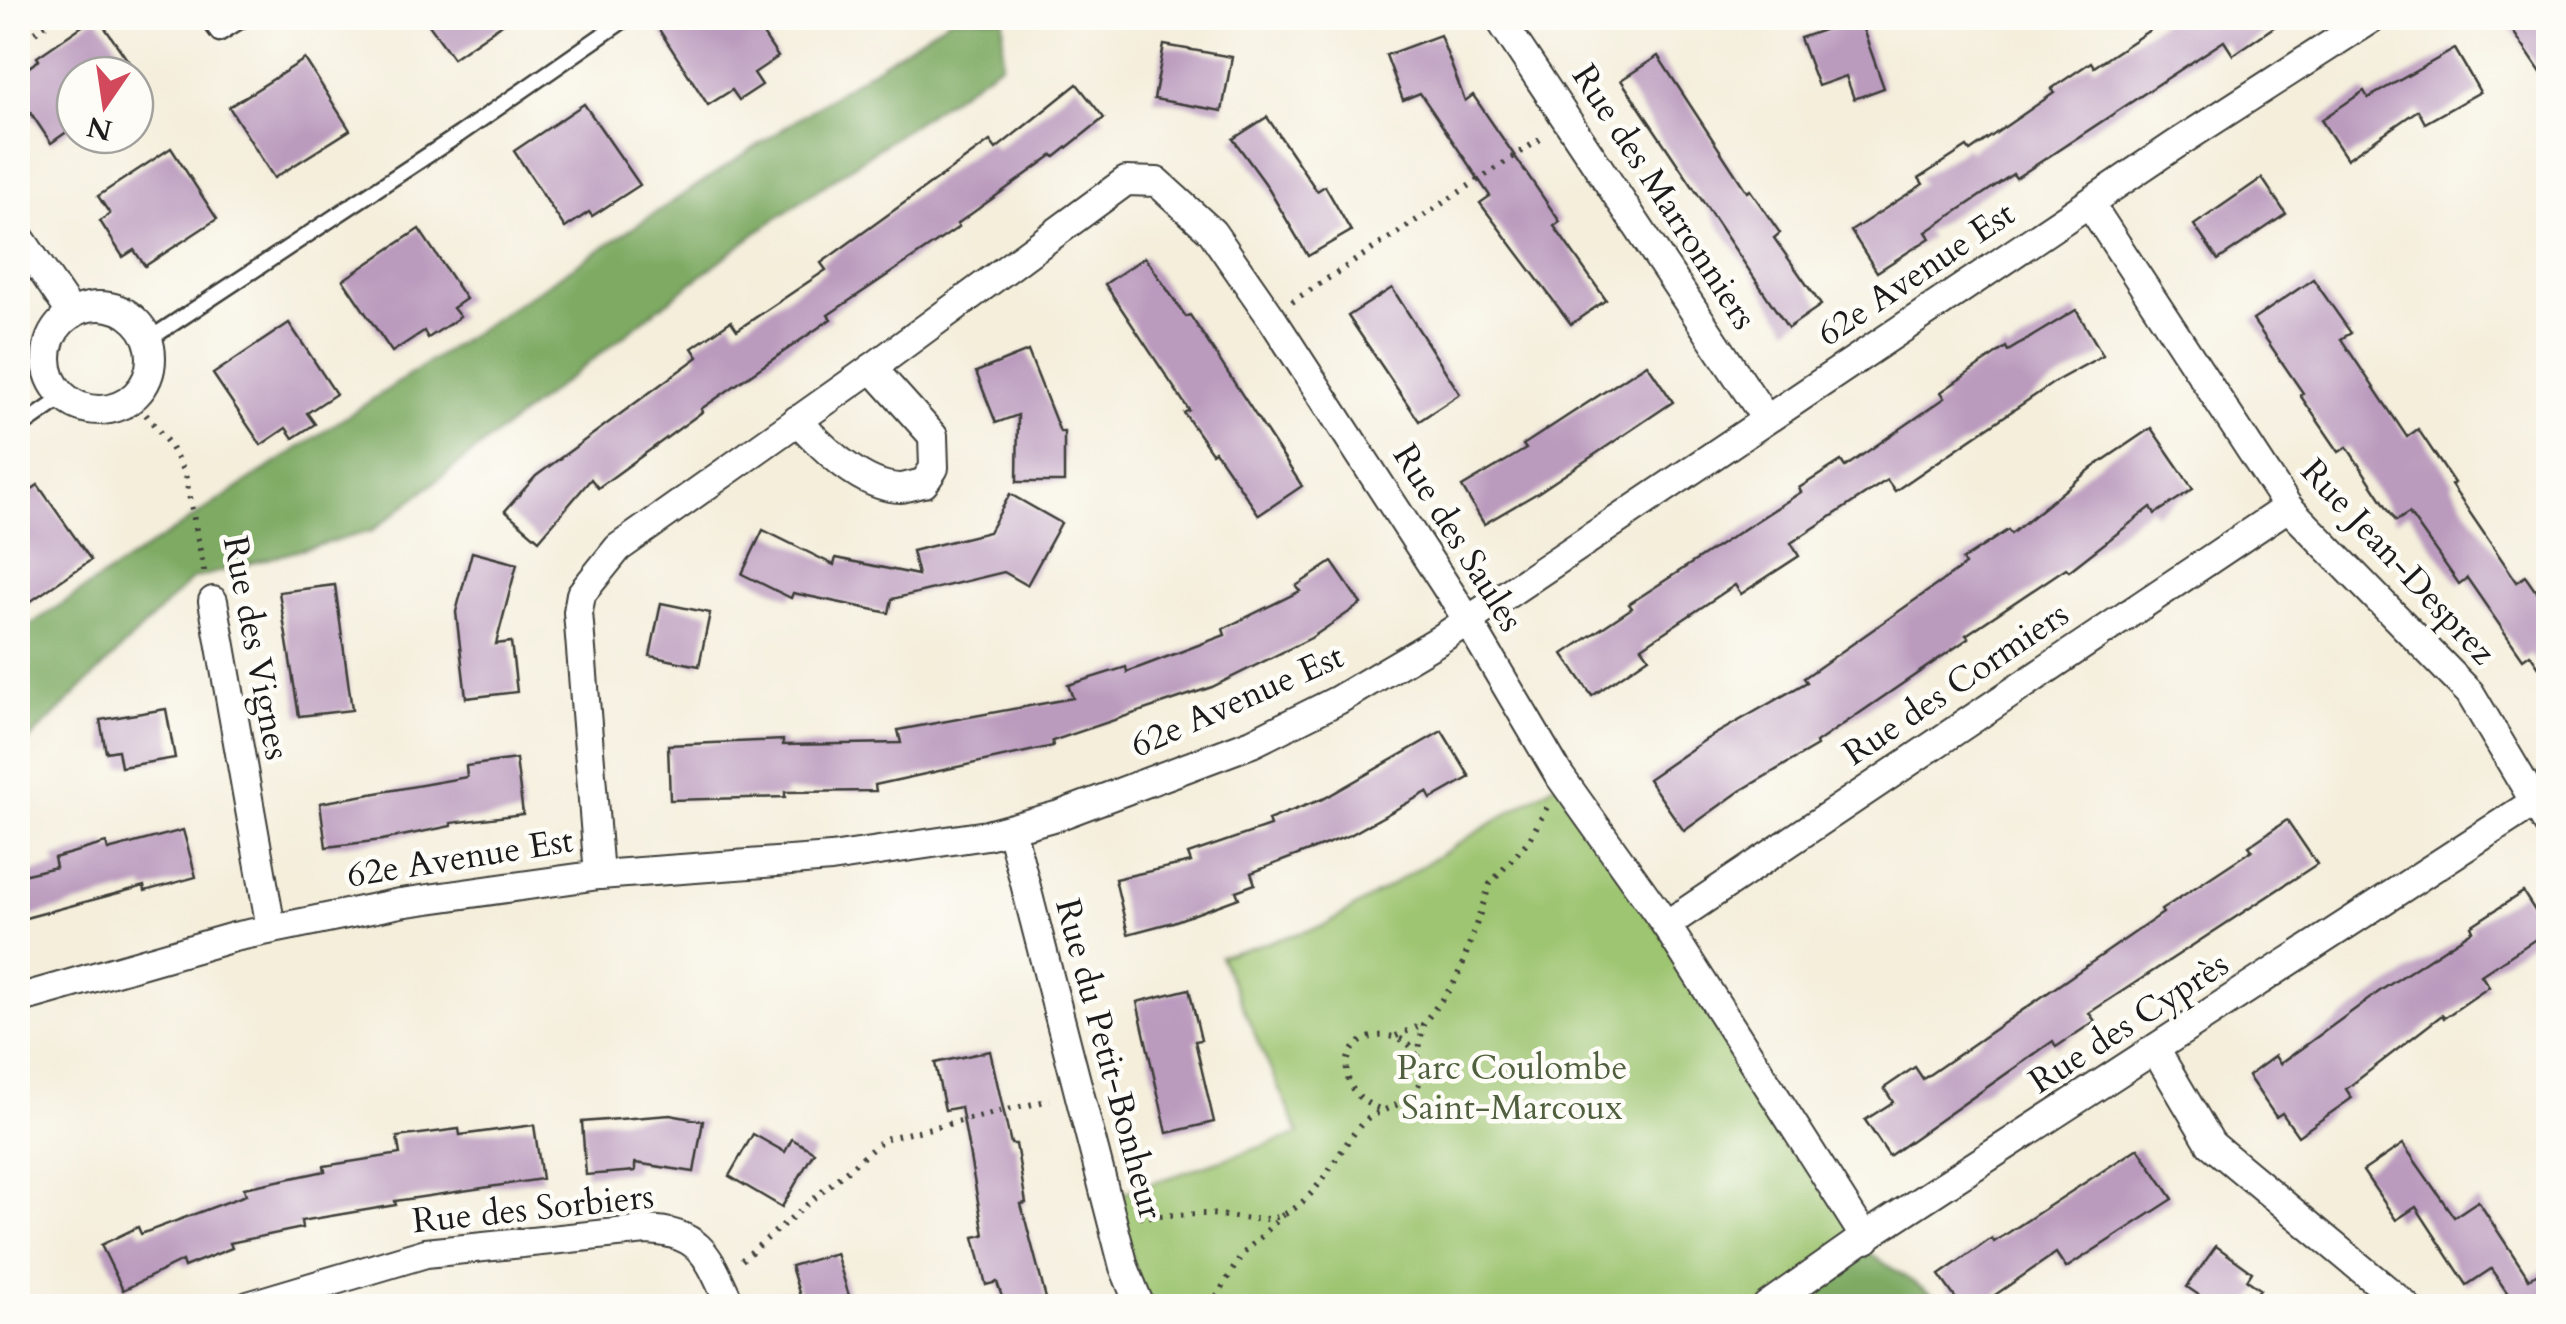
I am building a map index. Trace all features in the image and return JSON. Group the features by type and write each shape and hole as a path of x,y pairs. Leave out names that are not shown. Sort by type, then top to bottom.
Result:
{"street":[{"name":"Rue des Marronniers","path":"1499,18 1766,419"},
{"name":"62e Avenue Est","path":"18,1000 110,970 271,928 400,903 599,874 831,858 1011,829 1155,782 1276,732 1372,680 1467,619 2372,18"},
{"name":"Rue des Saules","path":"599,874 578,612 581,594 618,548 1126,182 1156,182 1212,232 1467,619 1559,776 1666,924 1866,1239"},
{"name":"Rue Jean-Desprez","path":"2090,204 2288,506 2470,693 2541,814"},
{"path":"18,236 72,314"},
{"path":"97,306 114,308 130,316 148,340 148,376 132,398 106,410 84,408 64,397 53,383 46,359 53,332 72,314 97,306"},
{"path":"797,420 831,456 864,476 898,488 924,482 934,468 933,436 872,368"},
{"name":"Rue des Cormiers","path":"1666,924 2288,506"},
{"name":"Rue des Vignes","path":"212,601 271,928"},
{"name":"Rue des Cyprès","path":"1767,1306 2156,1050 2541,814"},
{"name":"Rue du Petit-Bonheur","path":"1011,829 1124,1267 1140,1306"},
{"path":"2156,1050 2212,1144 2406,1306"},
{"name":"Rue des Sorbiers","path":"248,1306 426,1253 646,1230 678,1234 699,1245 730,1306"}],"lane":[{"path":"207,18 220,34 245,18"},
{"path":"148,340 460,134 627,18"},
{"path":"18,429 64,397"}],"path":[{"path":"18,44 56,18"},
{"path":"1291,303 1550,132"},
{"name":"Rue des Vignes","path":"132,398 169,444 186,474 198,554 212,601"},
{"path":"1211,1306 1241,1256 1327,1174 1360,1125 1415,1093 1420,1080 1422,1024 1462,966 1490,884 1536,830 1559,776"},
{"path":"1394,1037 1422,1024"},
{"path":"1382,1110 1362,1102 1351,1090 1347,1078 1349,1058 1364,1040 1376,1036 1406,1042 1418,1058"},
{"path":"738,1264 884,1140 1052,1100"},
{"path":"1360,1125 1362,1102"},
{"path":"1113,1218 1208,1214 1254,1219 1284,1214"}],"green space":[{"path":"951,18 1004,18 1002,63 761,229 372,531 192,579 18,751 18,633"},
{"name":"Parc Coulombe Saint-Marcoux","path":"1562,780 1862,1239 1764,1306 1147,1306 1111,1197 1299,1134 1220,956 1324,926"},
{"path":"1866,1251 1949,1306 1806,1306"}],"building":[{"path":"94,18 98,18 124,55 55,55 55,140 51,143 18,94 18,75 39,60 37,57"},
{"path":"424,18 511,18 453,58"},
{"path":"674,18 752,18 778,57 754,73 762,85 739,100 732,90 708,105 658,28"},
{"path":"1859,18 1884,88 1854,99 1846,76 1818,86 1800,38"},
{"path":"2168,18 2287,18 2233,55 2224,41 2016,178 2013,174 1926,232 1930,238 1877,272 1851,231 1923,184 1919,178 1967,147 1970,151 2054,93 2051,89 2091,62 2094,67"},
{"path":"2504,18 2548,18 2548,83"},
{"path":"1440,35 1465,101 1473,95 1560,222 1554,226 1606,300 1571,324 1480,203 1490,196 1420,93 1403,100 1386,55"},
{"path":"1164,45 1232,57 1222,111 1154,99"},
{"path":"2455,49 2480,92 2425,123 2418,110 2347,159 2321,120 2364,91 2368,98"},
{"path":"1658,56 1747,192 1750,190 1780,233 1774,238 1821,305 1788,328 1621,80"},
{"path":"305,59 350,130 274,178 229,107"},
{"path":"1077,84 1104,118 1055,157 828,315 831,319 701,409 598,488 591,479 539,540 505,511 536,476 698,357 692,348 731,321 737,330 826,270 821,263 990,141 996,149"},
{"path":"584,104 640,185 592,216 589,212 565,228 514,151"},
{"path":"1267,117 1317,191 1325,186 1351,231 1308,256 1265,183 1233,139"},
{"path":"171,148 217,219 145,266 134,250 123,257 100,221 110,214 98,196"},
{"path":"2262,178 2286,214 2218,260 2194,225"},
{"path":"419,229 466,299 453,308 460,317 428,338 424,331 392,352 343,280"},
{"path":"1145,257 1186,317 1190,315 1302,486 1259,515 1184,413 1189,410 1105,284"},
{"path":"2313,279 2351,333 2341,339 2407,437 2418,429 2517,582 2525,576 2548,609 2548,680 2530,654 2523,659 2467,578 2459,584 2409,513 2396,521 2347,447 2339,452 2253,320"},
{"path":"1392,288 1460,394 1419,421 1348,316"},
{"path":"2076,310 2103,355 2056,381 1895,491 1887,480 1791,543 1799,556 1741,594 1735,585 1642,647 1649,657 1592,696 1563,654 1632,608 1629,604 1801,492 1799,488 1841,461 1845,467 1945,398 1941,392 2006,347 2008,351"},
{"path":"289,323 336,394 307,413 315,424 293,438 286,428 261,445 213,374"},
{"path":"1028,351 1060,432 1064,432 1064,482 1017,482 1018,415 996,423 976,372"},
{"path":"1647,364 1673,402 1484,524 1462,487 1526,449 1523,445"},
{"path":"2151,428 2193,489 2155,514 2151,507 2069,571 2066,568 1966,635 1969,638 1816,743 1817,746 1740,791 1684,831 1648,779 1705,740 1807,682 1804,678 1965,565 1962,560 2008,530 2011,534 2092,468"},
{"path":"38,485 91,560 18,610 18,499"},
{"path":"1010,494 1061,523 1027,585 1004,572 892,599 889,613 793,593 791,598 742,574 763,530 834,565 836,558 918,575 912,551 989,532"},
{"path":"472,552 517,564 496,644 511,642 517,692 466,698 456,612"},
{"path":"1332,562 1361,604 1311,638 1212,687 1052,741 1053,746 875,785 876,791 670,800 668,745 783,740 783,745 901,743 898,730 1073,698 1068,685 1126,667 1127,672 1225,635 1223,629 1300,591 1296,586"},
{"path":"335,585 352,710 299,716 279,592"},
{"path":"661,603 710,613 699,666 650,656"},
{"path":"166,709 175,758 121,767 118,750 106,752 100,720"},
{"path":"1442,731 1470,777 1431,799 1427,792 1350,835 1251,873 1255,884 1236,891 1239,898 1128,934 1115,879 1191,862 1188,854 1270,826 1268,820 1325,798"},
{"path":"516,759 523,814 451,823 382,840 326,847 320,803 467,777 466,766"},
{"path":"2287,820 2317,864 2089,1013 2095,1021 2056,1047 2053,1041 1889,1156 1865,1120 1893,1102 1884,1088 1915,1067 1923,1079 2252,850 2249,846"},
{"path":"183,830 196,877 145,891 144,886 18,920 18,876 56,867 54,858 106,843 108,850"},
{"path":"2523,892 2548,931 2481,975 2489,987 2444,1018 2442,1015 2346,1089 2352,1098 2298,1136 2282,1113 2276,1117 2248,1076 2275,1056 2280,1064"},
{"path":"1189,989 1201,1040 1195,1041 1214,1122 1167,1133 1137,1002"},
{"path":"990,1051 1011,1144 1016,1144 1026,1203 1021,1204 1048,1306 1005,1306 997,1282 986,1285 974,1237 984,1235 961,1107 945,1110 935,1063"},
{"path":"670,1115 703,1121 694,1172 635,1163 635,1171 586,1175 582,1122"},
{"path":"534,1125 542,1179 395,1201 396,1205 301,1221 302,1228 230,1243 232,1248 184,1267 182,1261 123,1290 101,1245 138,1227 141,1234 246,1195 244,1188 325,1171 324,1166 400,1154 397,1137 459,1129 460,1135"},
{"path":"753,1134 785,1152 792,1139 814,1152 782,1207 729,1176"},
{"path":"2403,1144 2454,1217 2478,1201 2529,1279 2548,1266 2548,1306 2489,1306 2508,1294 2491,1269 2467,1285 2416,1207 2396,1220 2363,1171"},
{"path":"2138,1148 2173,1199 2066,1268 2056,1253 1979,1306 1961,1306 1939,1275"},
{"path":"2216,1246 2252,1272 2247,1280 2260,1289 2247,1306 2215,1306 2187,1287"},
{"path":"836,1253 852,1306 803,1306 791,1266"}]}
